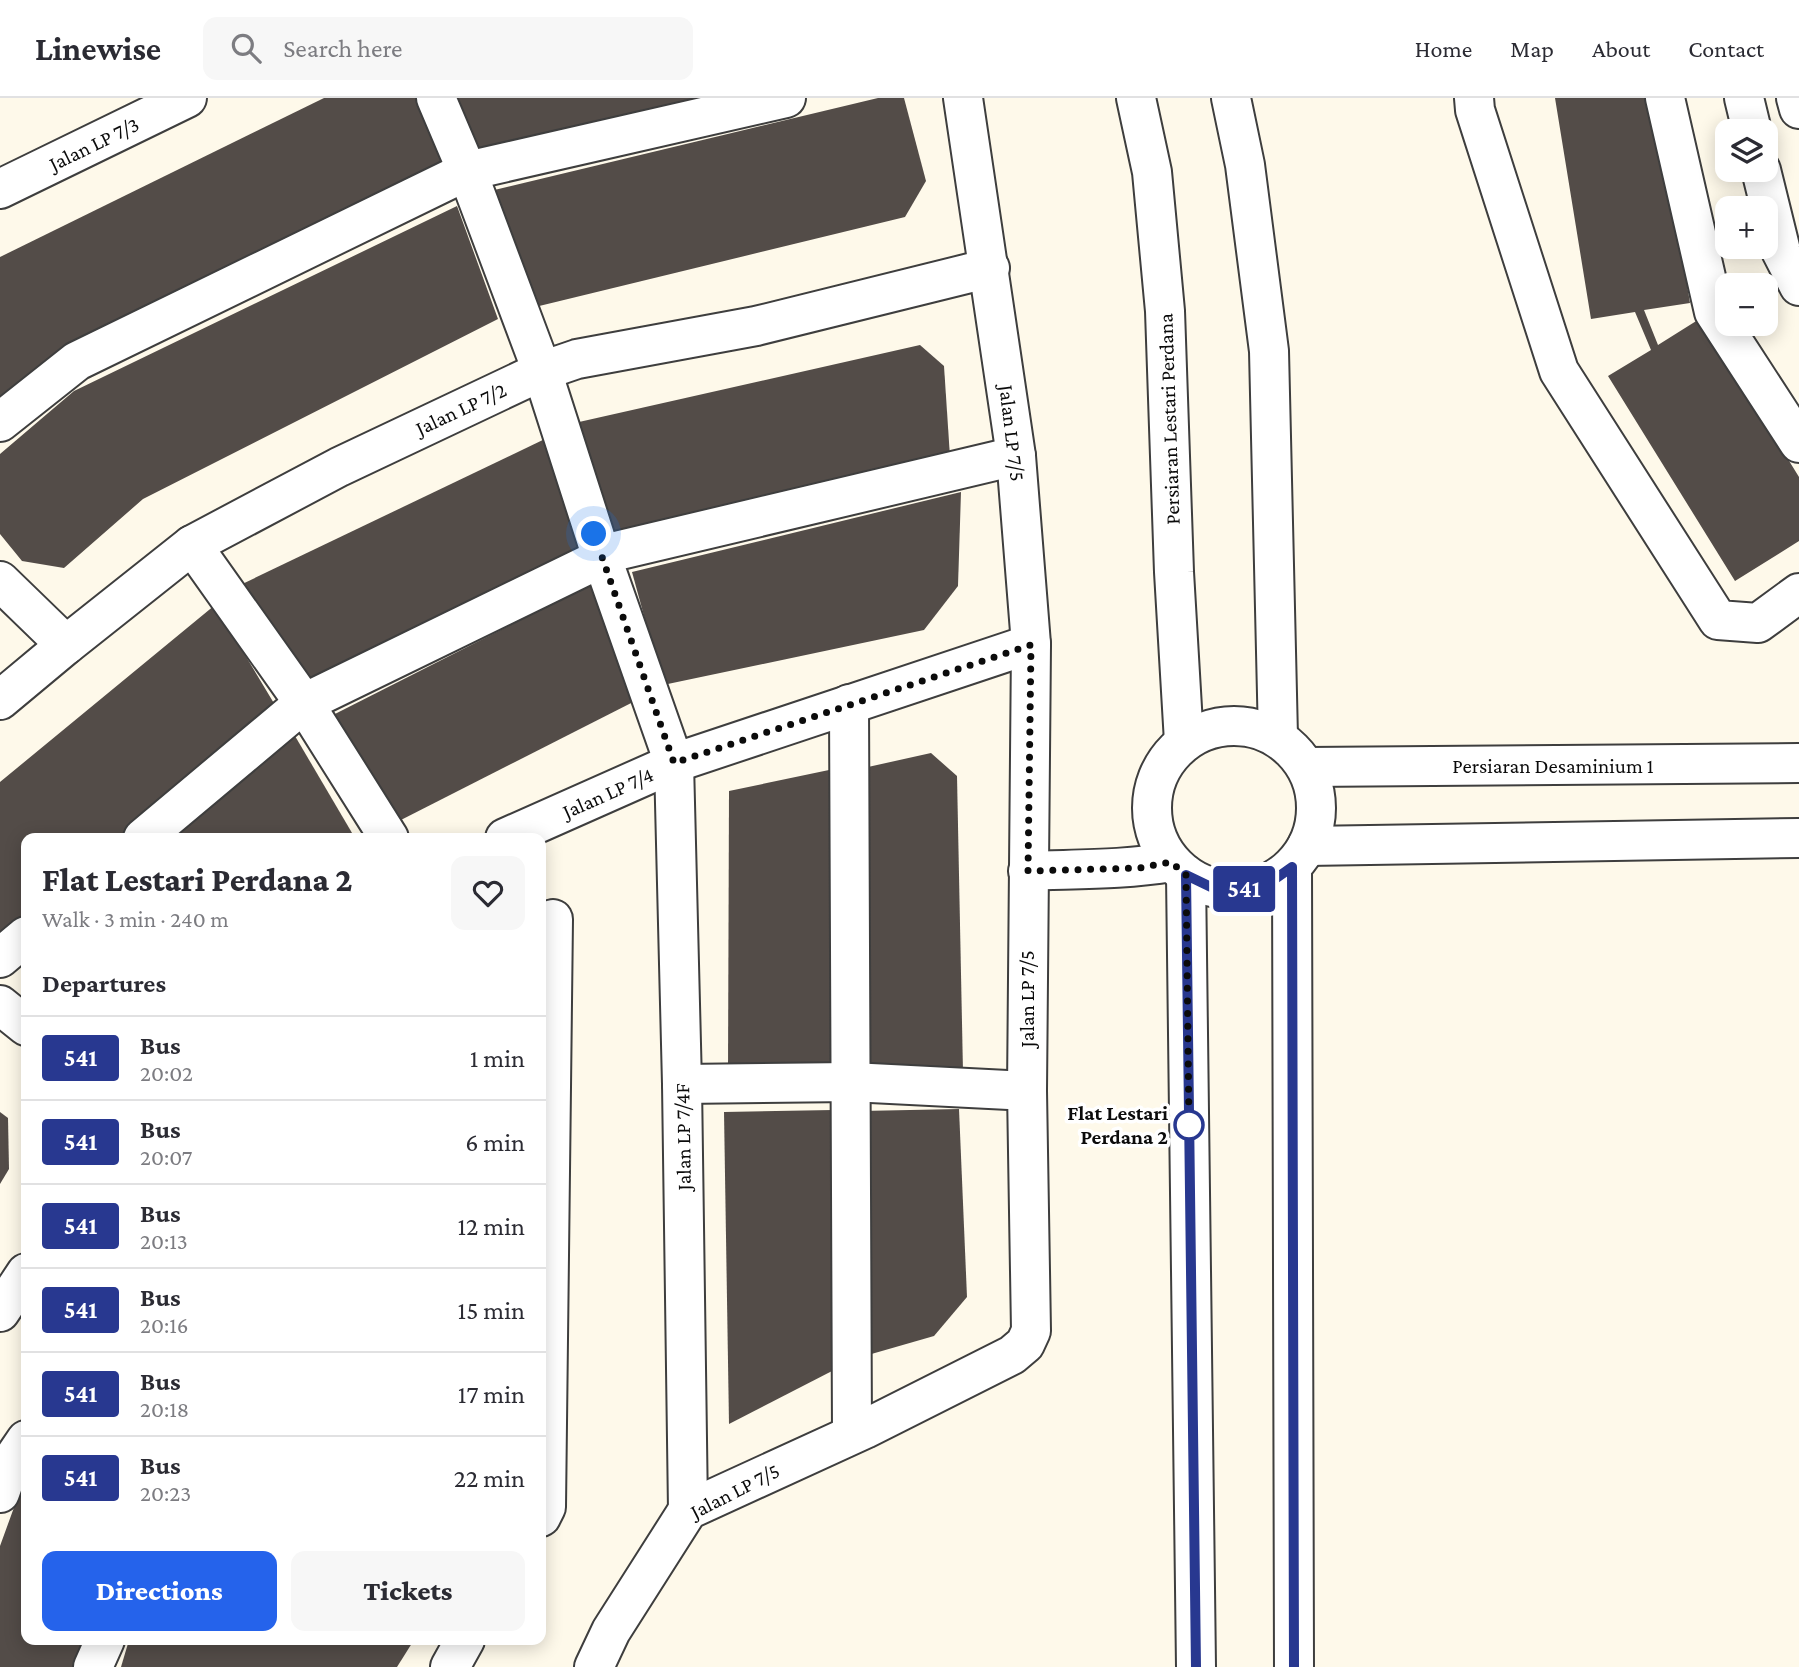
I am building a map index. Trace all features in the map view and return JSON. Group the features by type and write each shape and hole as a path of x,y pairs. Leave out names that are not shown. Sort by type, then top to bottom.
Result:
{"street":[{"name":"Jalan LP 7/3","path":"0,189 187,98"},
{"name":"Jalan LP 7/4F","path":"436,98 467,171 542,371 602,558 674,763 688,1510"},
{"path":"0,422 77,361 467,171 786,98"},
{"name":"Jalan LP 7/5","path":"594,1667 611,1631 688,1510 852,1434 1012,1355 1025,1344 1031,1331 1027,1091 1031,645 1016,456 963,98"},
{"name":"Persiaran Lestari Perdana","path":"1136,98 1152,172 1165,311 1174,572 1184,743"},
{"path":"1231,98 1245,165 1269,351 1278,737"},
{"path":"1474,98 1475,110 1559,371 1717,620 1758,623 1799,593"},
{"path":"1665,98 1714,312 1799,443"},
{"path":"1744,98 1749,119"},
{"path":"1796,98 1799,108"},
{"path":"1765,182 1781,251 1799,286"},
{"name":"Jalan LP 7/2","path":"0,701 192,545 339,467 542,371 577,359 756,326 989,268"},
{"path":"149,833 304,703 616,551 1016,456"},
{"path":"192,545 304,703 386,833"},
{"path":"0,581 66,645"},
{"name":"Jalan LP 7/4","path":"516,833 674,763 1031,645"},
{"path":"849,704 852,1434"},
{"path":"1294,1667 1300,857 1316,820 1316,793 1307,767 1294,750 1278,737 1254,728 1230,726 1205,731 1184,743 1167,759 1156,779 1152,802 1153,825 1161,847 1178,868 1211,887 1239,890 1268,884 1300,857 1799,838"},
{"name":"Persiaran Desaminium 1","path":"1307,767 1799,763"},
{"path":"1028,871 1178,868"},
{"path":"1178,868 1196,1667"},
{"path":"546,923 553,919 546,1082"},
{"path":"0,958 21,940"},
{"path":"0,1005 21,1022"},
{"path":"682,1084 851,1082 1027,1091"},
{"path":"0,1312 21,1280"},
{"path":"546,1306 546,1509"},
{"path":"0,1493 11,1462 21,1447"},
{"path":"93,1667 103,1645"},
{"path":"450,1667 462,1645"}],"building":[{"path":"324,98 419,98 446,167 0,414 0,257"},
{"path":"447,98 738,98 470,163"},
{"path":"878,98 904,98 926,181 905,217 531,308 486,192"},
{"path":"1555,98 1656,98 1690,303 1644,310 1658,345 1701,318 1799,477 1799,541 1735,581 1608,376 1651,350 1635,312 1591,319"},
{"path":"457,206 498,319 143,499 64,568 22,561 0,534 0,454 74,391"},
{"path":"920,345 944,366 950,457 615,538 579,422"},
{"path":"549,437 586,548 309,686 236,587"},
{"path":"961,492 958,586 924,630 663,685 632,572"},
{"path":"595,582 641,698 395,823 329,717"},
{"path":"215,605 275,705 124,833 21,833 21,921 0,939 0,782"},
{"path":"295,736 352,833 180,833"},
{"path":"931,753 957,776 963,1072 859,1076 859,769"},
{"path":"829,770 831,1072 728,1071 729,791"},
{"path":"959,1109 967,1297 934,1336 861,1357 861,1111"},
{"path":"833,1110 834,1370 729,1424 724,1112"},
{"path":"0,1112 8,1118 9,1169 0,1184"},
{"path":"21,1494 21,1645 91,1645 83,1667 0,1667 0,1546"},
{"path":"128,1645 411,1645 397,1667 121,1667"}],"bus line":[{"name":"541","path":"1196,1667 1186,875 1211,887 1239,890 1268,884 1292,867 1294,1667"}],"place":[{"name":"Flat Lestari Perdana 2","path":"1189,1125"}],"route":[{"path":"594,534 674,763 1031,645 1028,871 1139,868 1171,862 1186,875 1189,1125"}]}
